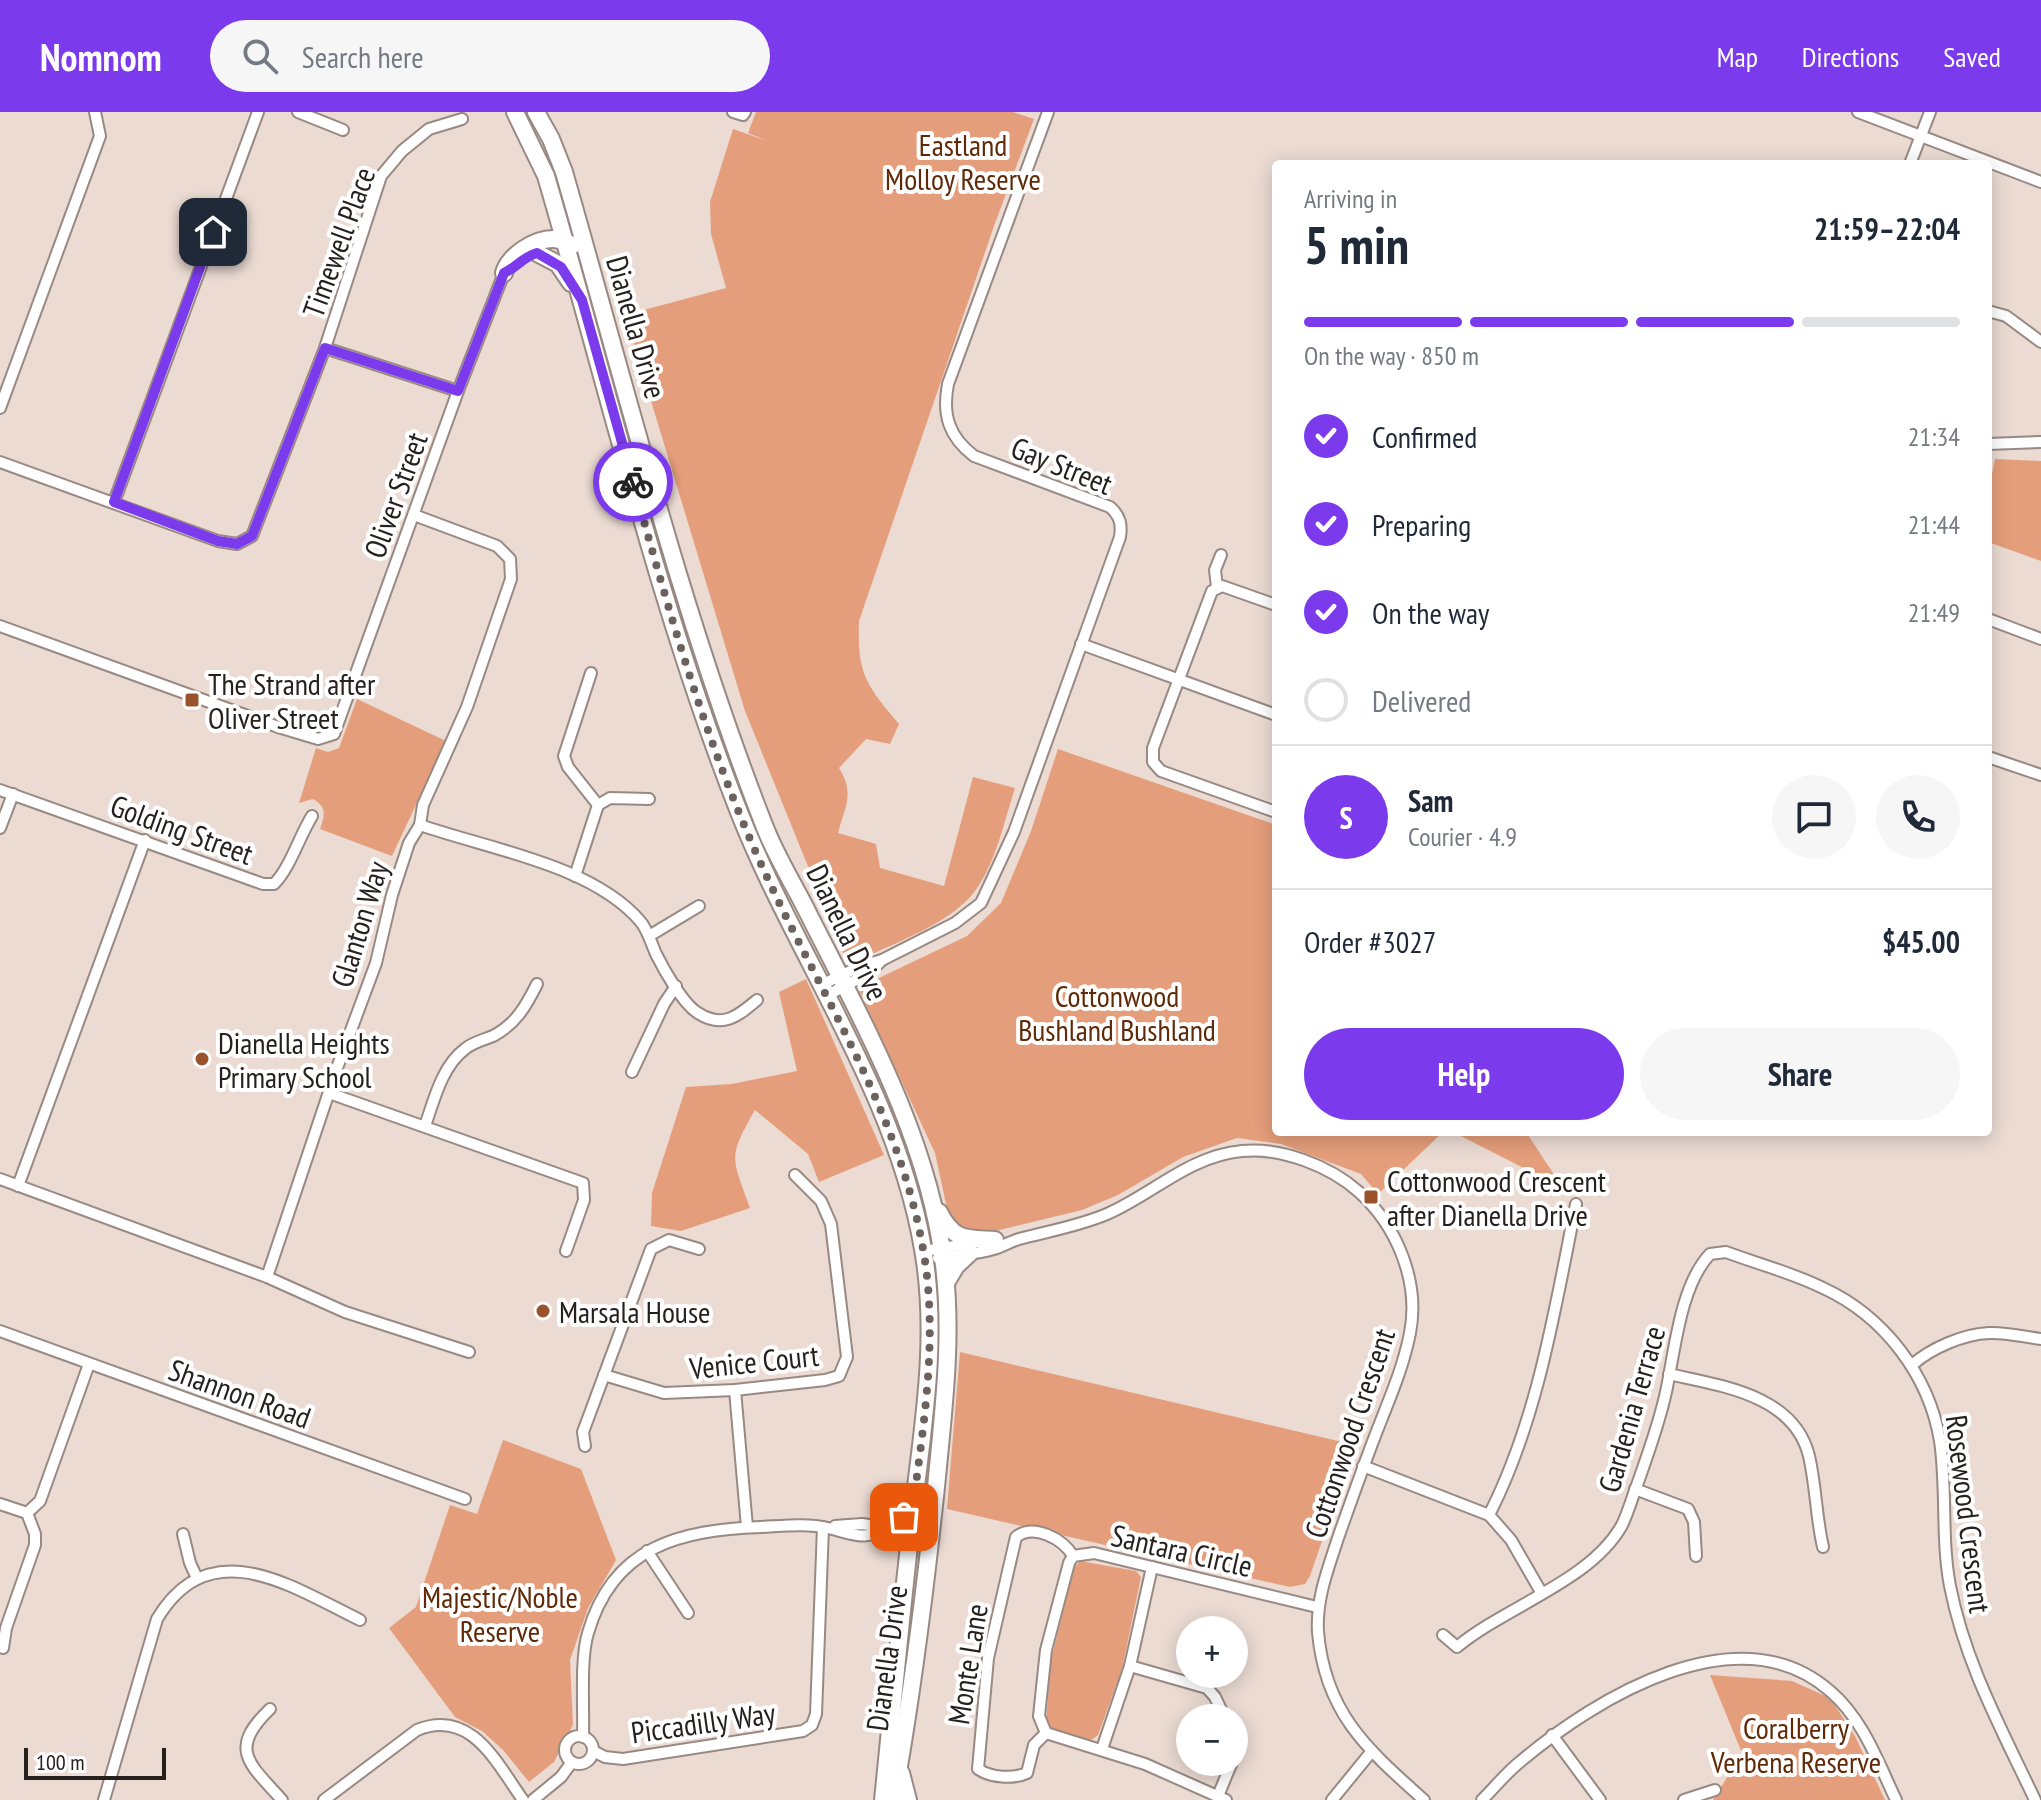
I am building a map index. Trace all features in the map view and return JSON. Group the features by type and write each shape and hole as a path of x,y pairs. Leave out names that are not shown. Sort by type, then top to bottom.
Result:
{"main road":[{"name":"Dianella Drive","path":"515,112 539,158 557,213 673,624 717,751 757,856 866,1073 895,1142 914,1204 924,1256 929,1310 928,1386 911,1526 893,1800"},
{"name":"Dianella Drive","path":"536,112 557,153 574,207 690,616 735,749 774,848 842,981 911,1131 933,1199 948,1309 946,1384 931,1534 893,1768 883,1800"},
{"path":"533,250 559,248 566,243 574,207"},
{"path":"504,273 513,269 533,250 557,213"},
{"path":"566,243 578,248 593,272"},
{"path":"533,250 561,267 582,300"},
{"path":"933,1199 944,1222 957,1235 966,1239 995,1240"},
{"path":"946,1283 956,1266 970,1253"},
{"path":"886,1527 911,1526"},
{"path":"867,1800 893,1768 908,1800"}],"street":[{"path":"0,408 100,136 95,112"},
{"path":"0,462 114,502 258,112"},
{"path":"298,112 343,130"},
{"path":"733,112 743,115 745,112"},
{"name":"Gay Street","path":"823,991 859,967 882,960 955,923 981,903 1014,832 1120,537 1118,514 1110,507 974,456 953,436 945,402 948,384 1048,112"},
{"path":"1858,112 1983,160"},
{"path":"1911,160 1930,112"},
{"name":"Timewell Place","path":"114,502 218,541 237,544 252,536 325,348 381,176 402,151 429,129 462,119"},
{"path":"1992,163 2041,182"},
{"name":"Oliver Street","path":"0,626 278,727 318,739 334,734 504,273"},
{"path":"1992,312 2006,316 2041,342"},
{"path":"325,348 458,391"},
{"path":"1992,444 2041,442"},
{"name":"Glanton Way","path":"267,1277 376,963 392,895 409,843 420,825 423,805 462,718 511,579 510,559 497,546 414,515"},
{"path":"1217,587 1215,570 1221,555"},
{"path":"1272,604 1228,587 1217,587 1208,596 1153,748 1153,762 1161,771 1272,811"},
{"path":"1992,621 2041,639"},
{"path":"1081,644 1272,714"},
{"path":"591,673 564,756 568,767 598,805"},
{"path":"1992,758 2041,775"},
{"name":"Golding Street","path":"0,790 263,884 274,884 284,875 297,841 312,816"},
{"path":"0,828 13,794"},
{"path":"575,876 598,805 610,798 649,799"},
{"path":"420,825 521,856 609,892 642,923 688,1006 699,1015 716,1020 734,1019 757,1000"},
{"path":"18,1186 145,840"},
{"path":"649,936 699,906"},
{"path":"425,1126 439,1087 455,1058 464,1049 491,1037 514,1021 525,1008 537,984"},
{"path":"632,1072 664,1004 676,986"},
{"path":"329,1093 583,1183 584,1200 566,1251"},
{"name":"Cottonwood Crescent","path":"942,1253 970,1253 996,1248 1014,1240 1108,1214 1174,1174 1219,1155 1262,1150 1284,1154 1334,1174 1372,1204 1391,1229 1403,1254 1412,1294 1411,1331 1317,1607 1321,1657 1329,1686 1344,1720 1424,1800"},
{"name":"Venice Court","path":"604,1375 664,1393 735,1390 839,1376 847,1357 831,1224 821,1201 795,1175"},
{"path":"0,1179 267,1277 345,1312 469,1352"},
{"path":"1489,1515 1505,1484 1545,1355 1576,1204"},
{"path":"585,1446 583,1432 651,1249 669,1240 699,1249"},
{"name":"Cottonwood Crescent","path":"924,1256 995,1240 1014,1240"},
{"name":"Rosewood Crescent","path":"1710,1254 1726,1252 1823,1287 1868,1316 1912,1365 1931,1405 1940,1441 1949,1582 1960,1633 1977,1677 2035,1800"},
{"name":"Gardenia Terrace","path":"1443,1635 1457,1647 1476,1631 1589,1564 1622,1524 1656,1432 1686,1302 1699,1266 1710,1254"},
{"name":"Shannon Road","path":"0,1331 465,1499"},
{"path":"1912,1365 1921,1357 1965,1337 1989,1333 2041,1339"},
{"path":"27,1513 40,1501 89,1364"},
{"path":"1669,1374 1719,1385 1762,1400 1780,1409 1793,1422 1803,1438 1809,1458 1823,1547"},
{"path":"735,1390 747,1527"},
{"path":"1363,1466 1489,1515 1511,1540 1541,1592"},
{"path":"1635,1489 1688,1509 1694,1522 1696,1556"},
{"path":"0,1504 27,1513"},
{"path":"3,1648 6,1628 35,1545 35,1534 27,1513"},
{"path":"583,1737 587,1635 609,1588 647,1551 688,1534 747,1527 826,1528 857,1523 886,1527"},
{"path":"826,1528 856,1535 911,1526 931,1534"},
{"name":"Piccadilly Way","path":"593,1751 605,1757 623,1759 803,1731 812,1725 816,1714 826,1528"},
{"name":"Monte Lane","path":"1046,1733 1034,1745 1027,1773 1011,1777 986,1774 978,1769 988,1658 1016,1537 1027,1532 1062,1541 1073,1556"},
{"path":"183,1534 197,1578"},
{"path":"647,1551 688,1613"},
{"name":"Santara Circle","path":"1046,1733 1039,1716 1046,1650 1065,1573 1073,1556 1094,1553 1317,1607"},
{"path":"1102,1749 1130,1666 1152,1567"},
{"path":"104,1800 157,1619 176,1592 197,1578 221,1571 253,1573 360,1620"},
{"path":"1482,1800 1517,1763 1552,1735 1616,1695 1655,1677 1716,1660 1755,1659 1789,1667 1831,1692 1864,1732 1896,1800"},
{"path":"1130,1666 1207,1688 1218,1704"},
{"path":"270,1709 253,1725 247,1736 247,1759 282,1800"},
{"path":"324,1800 417,1730 429,1725 449,1724 464,1728 490,1753 523,1800"},
{"path":"1046,1733 1145,1764 1222,1798 1228,1776"},
{"path":"1552,1735 1600,1800"},
{"path":"583,1737 589,1741 593,1751 586,1763 572,1762 566,1754 567,1744 572,1739 583,1737"},
{"path":"1332,1800 1372,1751"},
{"path":"533,1800 561,1777 572,1762"},
{"path":"1684,1800 1715,1790"}],"green space":[{"name":"Eastland Molloy Reserve","path":"756,112 1013,112 1034,119 994,226 859,621 860,654 866,678 899,724 890,744 866,739 839,768 848,793 838,833 876,844 880,868 944,886 973,777 1015,788 989,867 964,903 933,925 848,965 745,711 625,315 726,288 711,234 710,202 733,129 765,140 748,133"},
{"path":"1995,459 2041,461 2041,561 1992,543 1992,474"},
{"path":"357,699 446,741 392,856 320,829 324,815 321,805 313,799 299,803 316,748 328,752 339,748"},
{"name":"Cottonwood Bushland Bushland","path":"1058,749 1272,824 1272,1136 1439,1136 1378,1194 1361,1174 1281,1144 1237,1138 1183,1157 1118,1195 1082,1210 954,1241 935,1153 858,988 967,936 1001,903 1031,831"},
{"path":"806,979 884,1155 819,1182 808,1154 755,1110 740,1139 735,1158 750,1208 681,1231 651,1226 652,1193 686,1087 732,1084 797,1071 779,992"},
{"path":"1461,1136 1529,1136 1563,1188"},
{"path":"960,1352 1355,1445 1305,1584 1290,1587 947,1509"},
{"name":"Majestic/Noble Reserve","path":"503,1440 581,1469 616,1560 588,1608 570,1660 573,1725 554,1762 529,1782 503,1750 482,1731 455,1717 389,1628 416,1607 450,1505 477,1514"},
{"path":"1080,1561 1136,1571 1141,1577 1122,1669 1098,1735 1091,1740 1051,1730 1046,1722 1051,1660 1074,1568"},
{"name":"Coralberry Verbena Reserve","path":"1710,1675 1792,1681 1830,1698 1855,1736 1885,1800 1713,1800 1742,1753"}],"way so far":[{"path":"633,482 673,624 738,810 777,899 866,1073 895,1142 914,1204 924,1251 929,1310 928,1386 912,1514 904,1517"}],"place":[{"name":"The Strand after Oliver Street","path":"192,700"},
{"name":"Dianella Heights Primary School","path":"202,1059"},
{"name":"Cottonwood Crescent after Dianella Drive","path":"1371,1197"},
{"name":"Marsala House","path":"543,1311"}],"route":[{"path":"213,232 114,502 218,541 237,544 252,536 325,348 458,391 504,273 513,269 523,258 537,253 561,267 582,300 633,482"}]}
